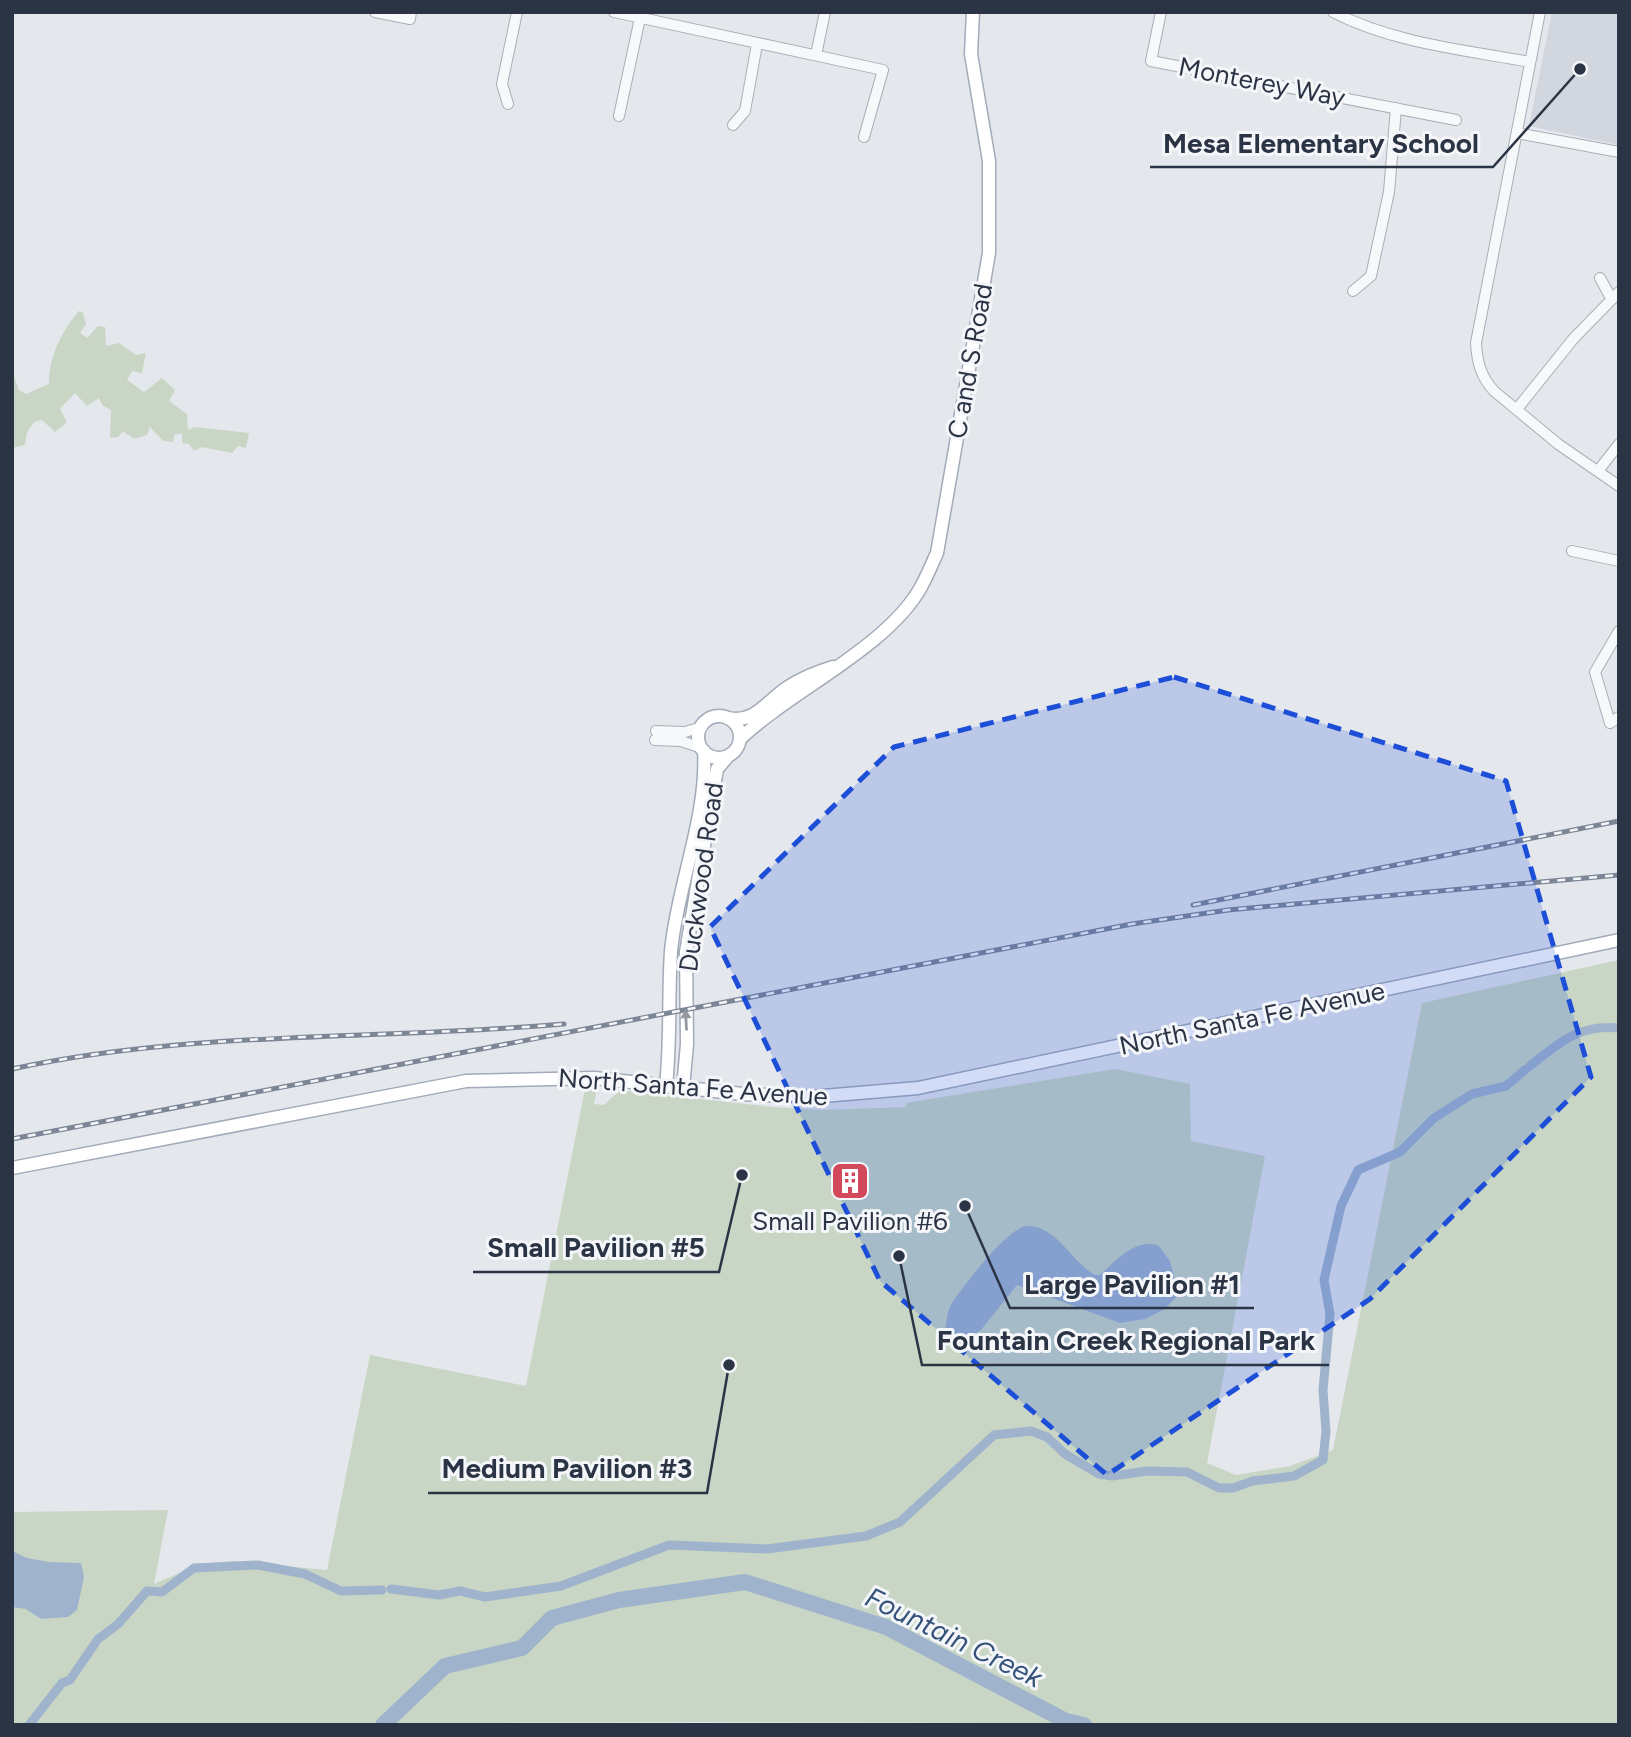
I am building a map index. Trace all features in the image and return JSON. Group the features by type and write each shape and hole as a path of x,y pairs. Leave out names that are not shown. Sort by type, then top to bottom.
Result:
{"main road":[{"name":"C and S Road","path":"740,739 757,722 822,679 833,667 901,614 921,588 937,553 989,253 989,161 971,54 974,12"},
{"name":"C and S Road","path":"727,718 737,720 754,716 787,688 816,672 833,667"},
{"path":"714,717 727,718 737,726 740,739 729,755 716,757 703,749 699,738 702,727 714,717"},
{"name":"Duckwood Road","path":"666,1085 672,1014 671,952 704,780 703,749"},
{"name":"Duckwood Road","path":"683,1088 687,1044 686,952 717,769 729,755"},
{"name":"North Santa Fe Avenue","path":"12,1168 466,1081 594,1078 683,1088 811,1097 918,1088 1619,940"}],"street":[{"path":"375,12 411,16"},
{"path":"508,104 502,85 517,12"},
{"path":"614,12 883,70 864,137"},
{"path":"816,55 825,12"},
{"name":"Monterey Way","path":"1161,12 1151,61 1456,120"},
{"path":"1333,12 1363,26 1412,40 1530,62"},
{"path":"1540,12 1476,343 1476,359 1486,382 1517,409 1619,486"},
{"path":"620,116 640,18"},
{"path":"733,125 745,111 757,44"},
{"path":"1353,291 1371,275 1389,192 1396,108"},
{"path":"1517,133 1619,152"},
{"path":"1517,409 1615,295 1600,278"},
{"path":"1598,471 1619,444"},
{"path":"1572,551 1619,561"},
{"path":"1619,631 1595,672 1610,723 1619,717"},
{"path":"702,727 655,735 703,749"}],"highlighted area":[{"path":"1174,677 1506,781 1591,1077 1370,1299 1107,1475 880,1281 710,927 894,747"}],"shaded area":[{"path":"1552,12 1619,12 1619,145 1529,126"}],"green space":[{"path":"79,311 83,313 86,324 80,333 87,338 98,326 105,327 106,346 119,343 136,355 146,353 142,373 132,371 127,380 144,392 162,378 175,390 169,401 187,414 188,430 194,427 249,433 246,448 238,446 232,453 202,447 194,451 189,444 182,443 182,434 175,434 173,442 163,441 150,427 147,435 134,439 123,431 118,437 110,438 111,410 103,406 99,398 87,406 75,393 60,409 67,422 55,432 42,420 34,422 27,432 25,445 12,448 12,371 19,390 26,394 49,384 51,364 58,345 67,326"},
{"path":"1619,960 1619,1725 699,1722 12,1725 12,1512 168,1510 154,1584 199,1564 234,1561 327,1570 370,1355 526,1386 586,1084 598,1084 594,1104 604,1105 620,1090 824,1110 906,1107 906,1103 1115,1069 1190,1084 1191,1141 1265,1156 1207,1463 1236,1475 1290,1466 1333,1450 1422,1003"}],"water":[{"path":"1026,1226 1046,1231 1095,1275 1100,1275 1133,1248 1158,1245 1170,1261 1179,1294 1165,1309 1145,1319 1120,1323 1017,1285 981,1330 968,1337 936,1334 945,1329 950,1306 976,1272 997,1247 1018,1229"},
{"path":"12,1551 27,1558 49,1562 81,1563 84,1577 77,1610 68,1617 41,1619 26,1609 12,1607"}],"waterway":[{"path":"1530,1066 1571,1036 1593,1029 1619,1028"},
{"path":"391,1589 439,1595 460,1591 485,1597 561,1586 669,1545 767,1549 866,1536 900,1522 994,1435 1031,1431 1047,1437 1065,1454 1099,1474 1112,1476 1147,1471 1187,1472 1219,1488 1233,1488 1253,1481 1294,1476 1323,1460 1326,1431 1323,1390 1330,1314 1324,1280 1341,1206 1358,1170 1400,1152 1434,1118 1472,1094 1506,1086 1526,1069"},
{"path":"101,1637 118,1624 147,1591 162,1592 194,1568 258,1565 305,1574 341,1591 382,1590"},
{"name":"Fountain Creek","path":"383,1725 445,1666 522,1648 552,1618 619,1600 745,1582 886,1627 1066,1721 1084,1725"},
{"path":"29,1725 62,1683 70,1680 98,1639"}],"railway":[{"path":"1193,905 1619,821"},
{"path":"12,1139 1132,924 1228,910 1619,875"},
{"path":"12,1069 80,1057 218,1042 564,1024"}],"place":[{"name":"Mesa Elementary School","path":"1580,69"},
{"name":"Small Pavilion #5","path":"742,1175"},
{"name":"Small Pavilion #6","path":"850,1181"},
{"name":"Large Pavilion #1","path":"965,1206"},
{"name":"Fountain Creek Regional Park","path":"899,1256"},
{"name":"Medium Pavilion #3","path":"729,1365"}]}
